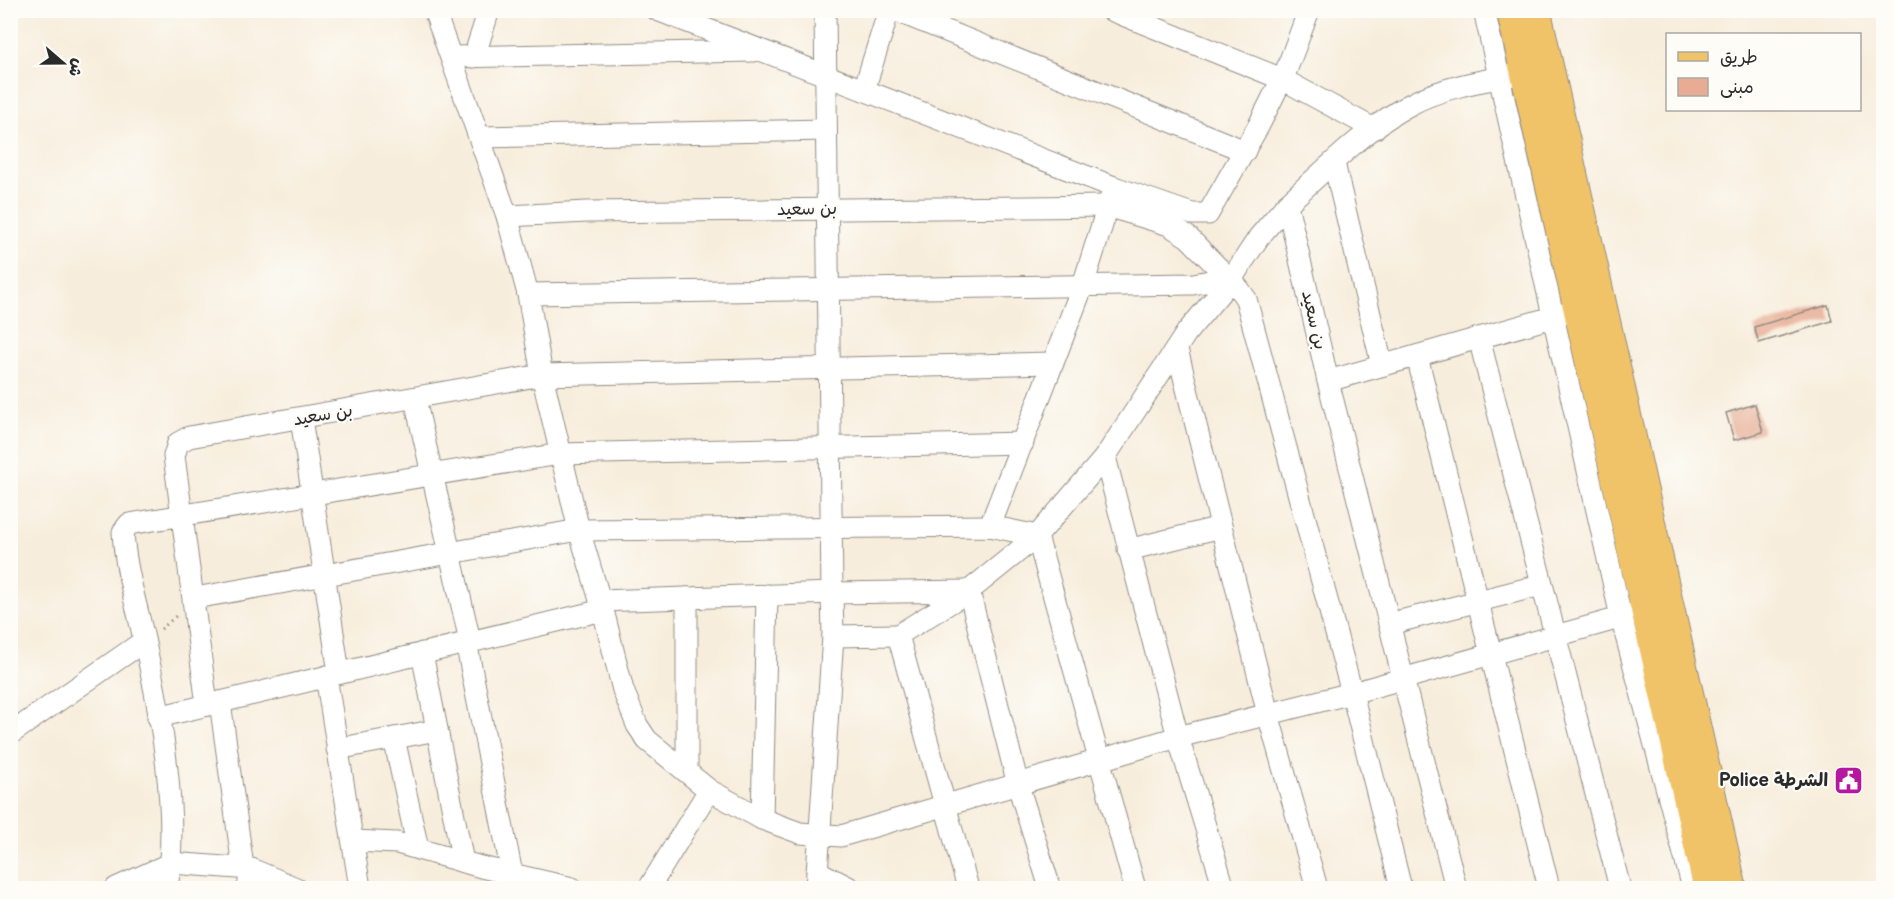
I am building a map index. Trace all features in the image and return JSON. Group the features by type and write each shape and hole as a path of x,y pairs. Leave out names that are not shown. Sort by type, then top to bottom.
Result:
{"main road":[{"path":"1510,10 1513,75 1565,313 1646,610 1707,780 1733,888"},
{"path":"1537,10 1646,610 1707,888"}],"street":[{"path":"434,10 507,216 528,294 542,375 560,454 623,690 637,725 647,740 709,790 786,830 841,836 944,808 1178,737 1555,638 1646,610 1693,888"},
{"path":"474,57 489,10"},
{"name":"بن سعيد","path":"657,10 864,90 1111,196 1188,237 1246,299 1352,693"},
{"path":"825,10 827,368 832,636 818,834 817,880 850,888"},
{"path":"864,90 889,10"},
{"path":"894,10 1245,151"},
{"path":"1111,10 1282,79 1374,129"},
{"path":"990,526 1083,285 1111,196 1192,214 1204,215 1213,210 1282,79 1309,10"},
{"path":"832,636 898,635 969,591 1037,536 1105,457 1200,314 1287,204 1374,129 1409,105 1431,95 1513,75 1484,10"},
{"path":"451,57 763,51"},
{"path":"480,137 826,129"},
{"path":"1334,163 1382,365"},
{"name":"بن سعيد","path":"507,216 587,212 827,209 1111,196"},
{"name":"بن سعيد","path":"1287,204 1328,381 1456,888"},
{"path":"528,294 1193,284 1228,279"},
{"path":"1328,381 1565,313"},
{"path":"1479,338 1620,888"},
{"path":"1177,349 1268,714 1317,888"},
{"path":"1417,356 1549,888"},
{"name":"بن سعيد","path":"182,516 174,456 178,443 189,437 542,375 1053,363"},
{"path":"415,399 430,475 450,553 512,874"},
{"path":"302,418 324,575 338,749 360,888"},
{"path":"168,888 171,863 170,801 158,717 124,548 123,532 134,522 560,454 1023,443"},
{"path":"1105,457 1178,737 1224,888"},
{"path":"182,516 214,704 247,875"},
{"path":"195,598 579,530 990,526 1037,536"},
{"path":"1128,550 1221,527"},
{"path":"1037,536 1098,762 1135,888"},
{"path":"1389,624 1541,585"},
{"path":"158,717 468,642 602,606 687,598 969,591"},
{"path":"969,591 1018,785 1050,888"},
{"path":"762,819 767,595"},
{"path":"687,598 687,772"},
{"path":"898,635 968,888"},
{"path":"10,734 144,641"},
{"path":"422,653 463,862"},
{"path":"1352,693 1401,888"},
{"path":"338,749 437,730"},
{"path":"394,738 417,849"},
{"path":"649,888 709,790"},
{"path":"352,841 379,840 572,888"},
{"path":"116,888 171,863 247,875 296,888"}],"path":[{"path":"144,641 195,598"}],"building":[{"path":"1828,305 1832,321 1759,343 1754,327"},
{"path":"1755,404 1763,432 1734,440 1726,413"}],"place":[{"name":"Police الشرطة","path":"1849,780"}]}
